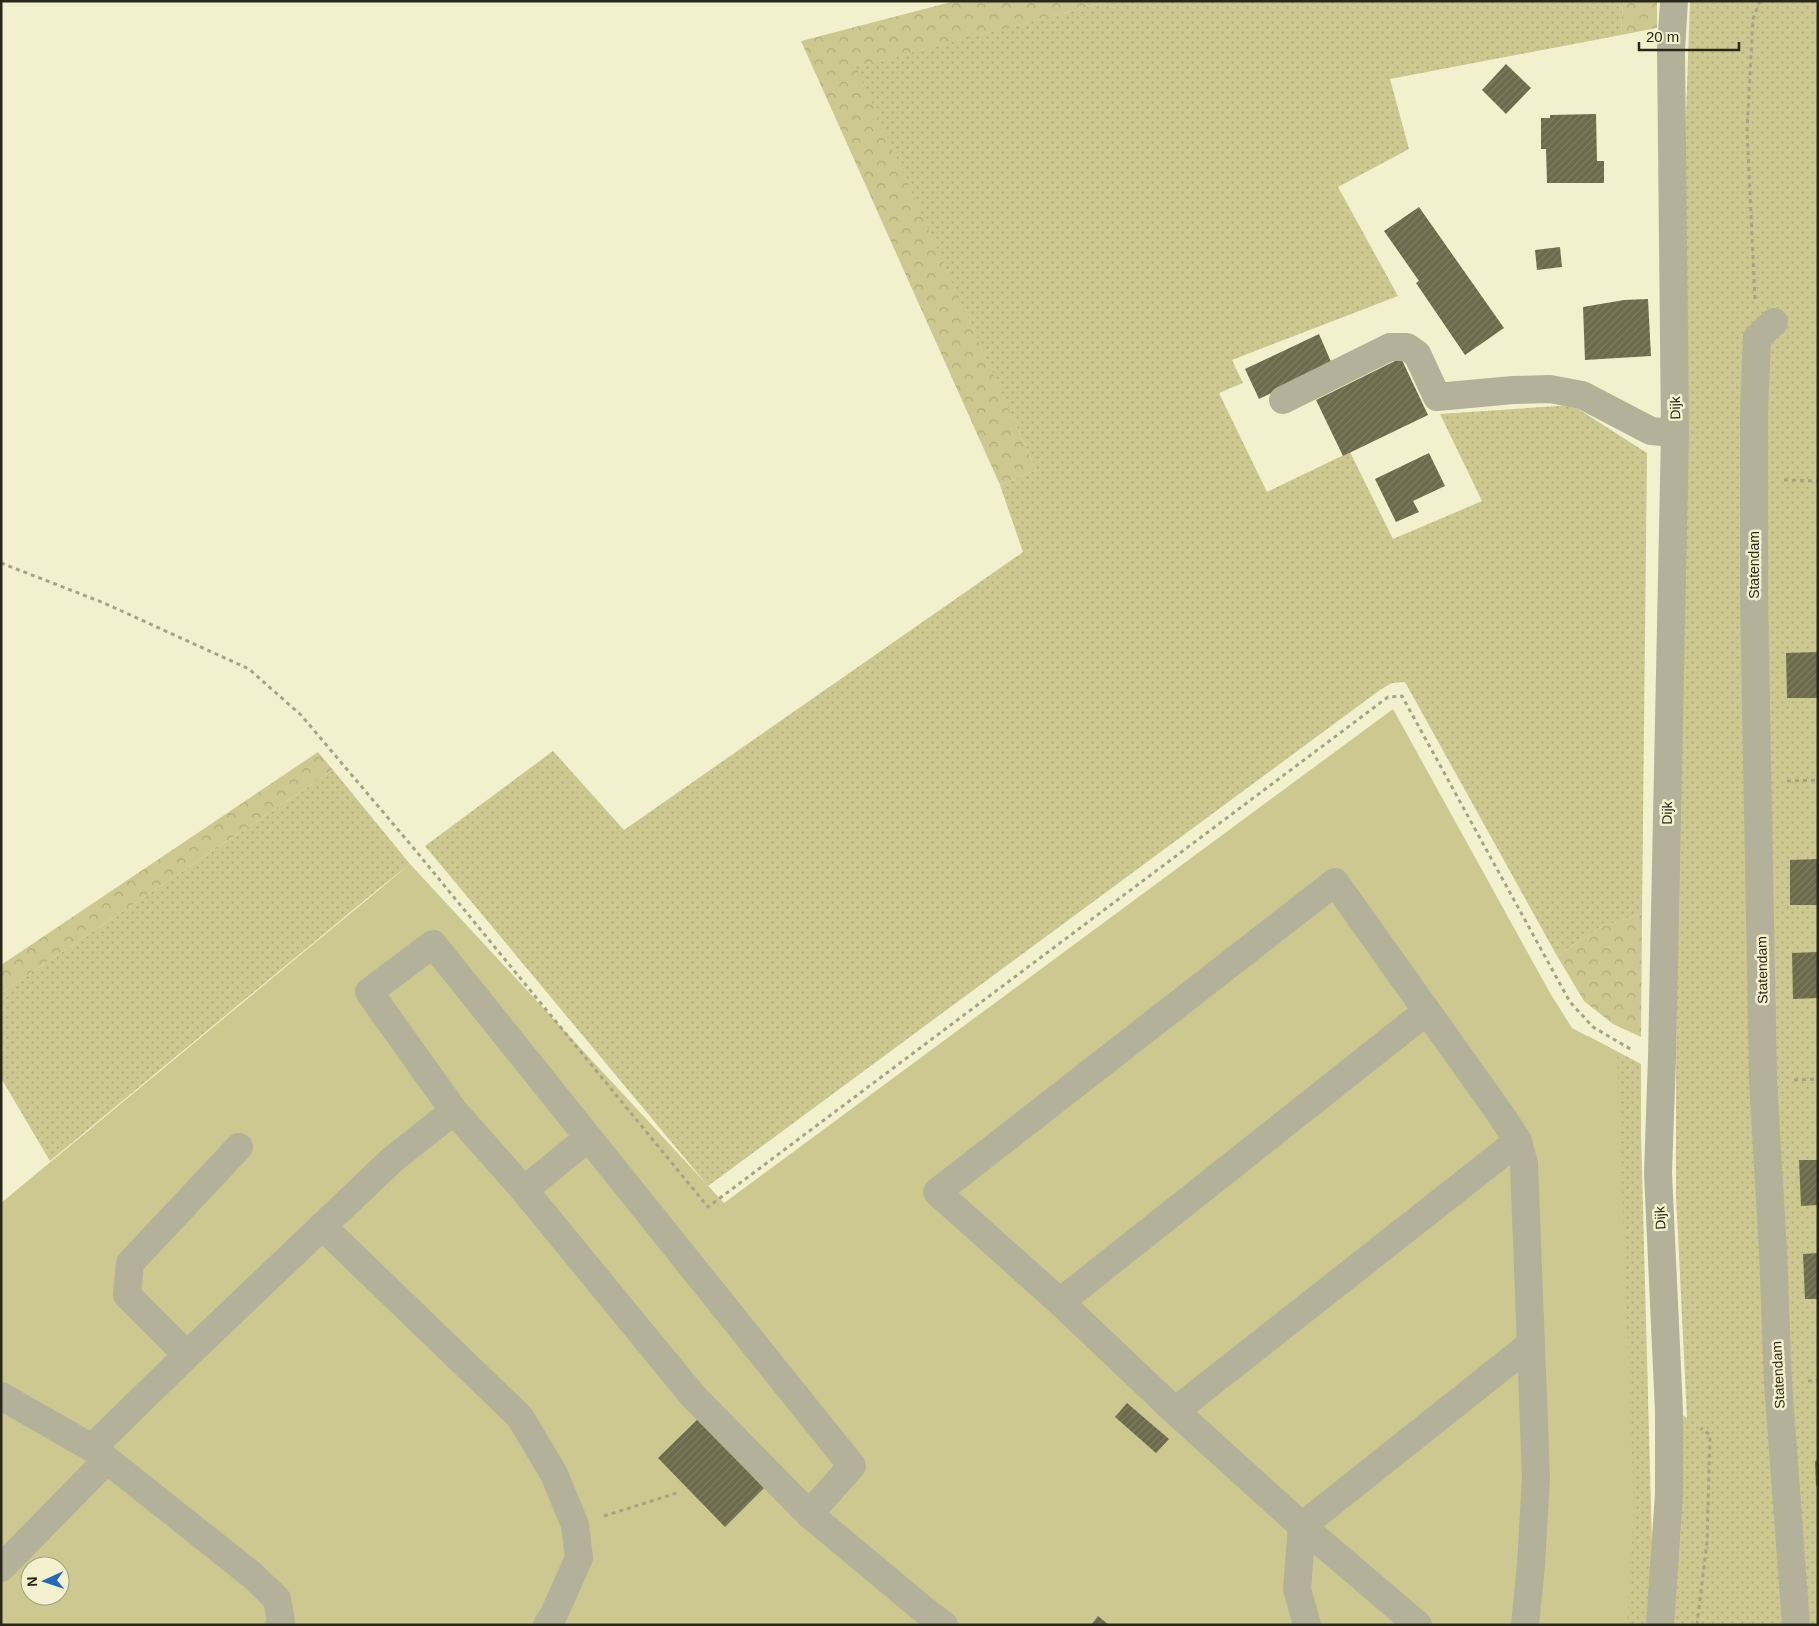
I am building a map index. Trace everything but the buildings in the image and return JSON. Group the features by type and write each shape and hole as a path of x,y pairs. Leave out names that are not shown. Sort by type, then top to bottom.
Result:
{"street":[{"name":"Dijk","path":"1660,1625 1669,1494 1669,1411 1658,1174 1675,433 1671,50 1674,1"},
{"name":"Statendam","path":"1765,330 1754,413 1754,597 1763,1081 1773,1250 1778,1383 1796,1625"},
{"path":"1283,400 1390,347 1407,346 1418,354 1437,397 1513,390 1550,389 1582,395 1651,431 1675,433"},
{"path":"1418,1625 1302,1526 1175,1411 1060,1302 937,1192 1335,882 1501,1115 1518,1141 1524,1164 1536,1478 1531,1565 1524,1625"},
{"path":"809,1514 852,1466 433,944 369,992 454,1111 524,1190 693,1396 809,1514 926,1620"},
{"path":"1060,1302 1427,1011"},
{"path":"1,1568 187,1355 393,1159 454,1111"},
{"path":"524,1190 588,1138"},
{"path":"1175,1411 1518,1141"},
{"path":"187,1355 127,1295 130,1263 239,1147"},
{"path":"322,1226 520,1418 554,1474 575,1525 579,1558 554,1614 547,1625"},
{"path":"1307,1625 1297,1589 1302,1526 1532,1344"},
{"path":"1,1396 99,1454 252,1575 277,1599 281,1622 279,1625"}],"path":[{"path":"1760,1 1753,19 1747,130 1765,330"},
{"path":"1,563 112,607 249,669 301,715 366,791 708,1207 1388,697 1402,696 1570,1002 1592,1027 1631,1049 1662,1057"},
{"path":"575,1525 680,1492"}],"green space":[{"path":"955,1 1110,1 856,67 1036,470 1000,485 801,41"},
{"path":"1110,1 1623,1 1621,35 1390,79 1409,149 1338,187 1398,296 1232,360 1243,383 1219,393 1267,492 1350,452 1393,539 1482,501 1440,414 1572,405 1647,453 1642,913 1599,928 1557,956 1405,682 1392,683 708,1186 425,846 553,751 624,830 1023,552 1000,485 1036,470 855,67"},
{"path":"1623,1 1657,1 1657,28 1621,35"},
{"path":"1690,1 1818,1 1818,1625 1671,1625 1680,1413 1687,1418 1676,1195 1676,1074 1683,198"},
{"path":"1393,709 1550,993 1572,1028 1617,1052 1634,1511 1627,1625 1,1625 1,1203 410,864 724,1203"},
{"path":"318,752 333,770 1,993 1,965"},
{"path":"333,770 410,864 50,1161 1,1078 1,993"},
{"path":"1642,913 1641,1037 1613,1024 1584,1001 1557,956 1599,928"},
{"path":"1588,1036 1641,1064 1641,1134 1652,1545 1648,1625 1540,1625"}]}
